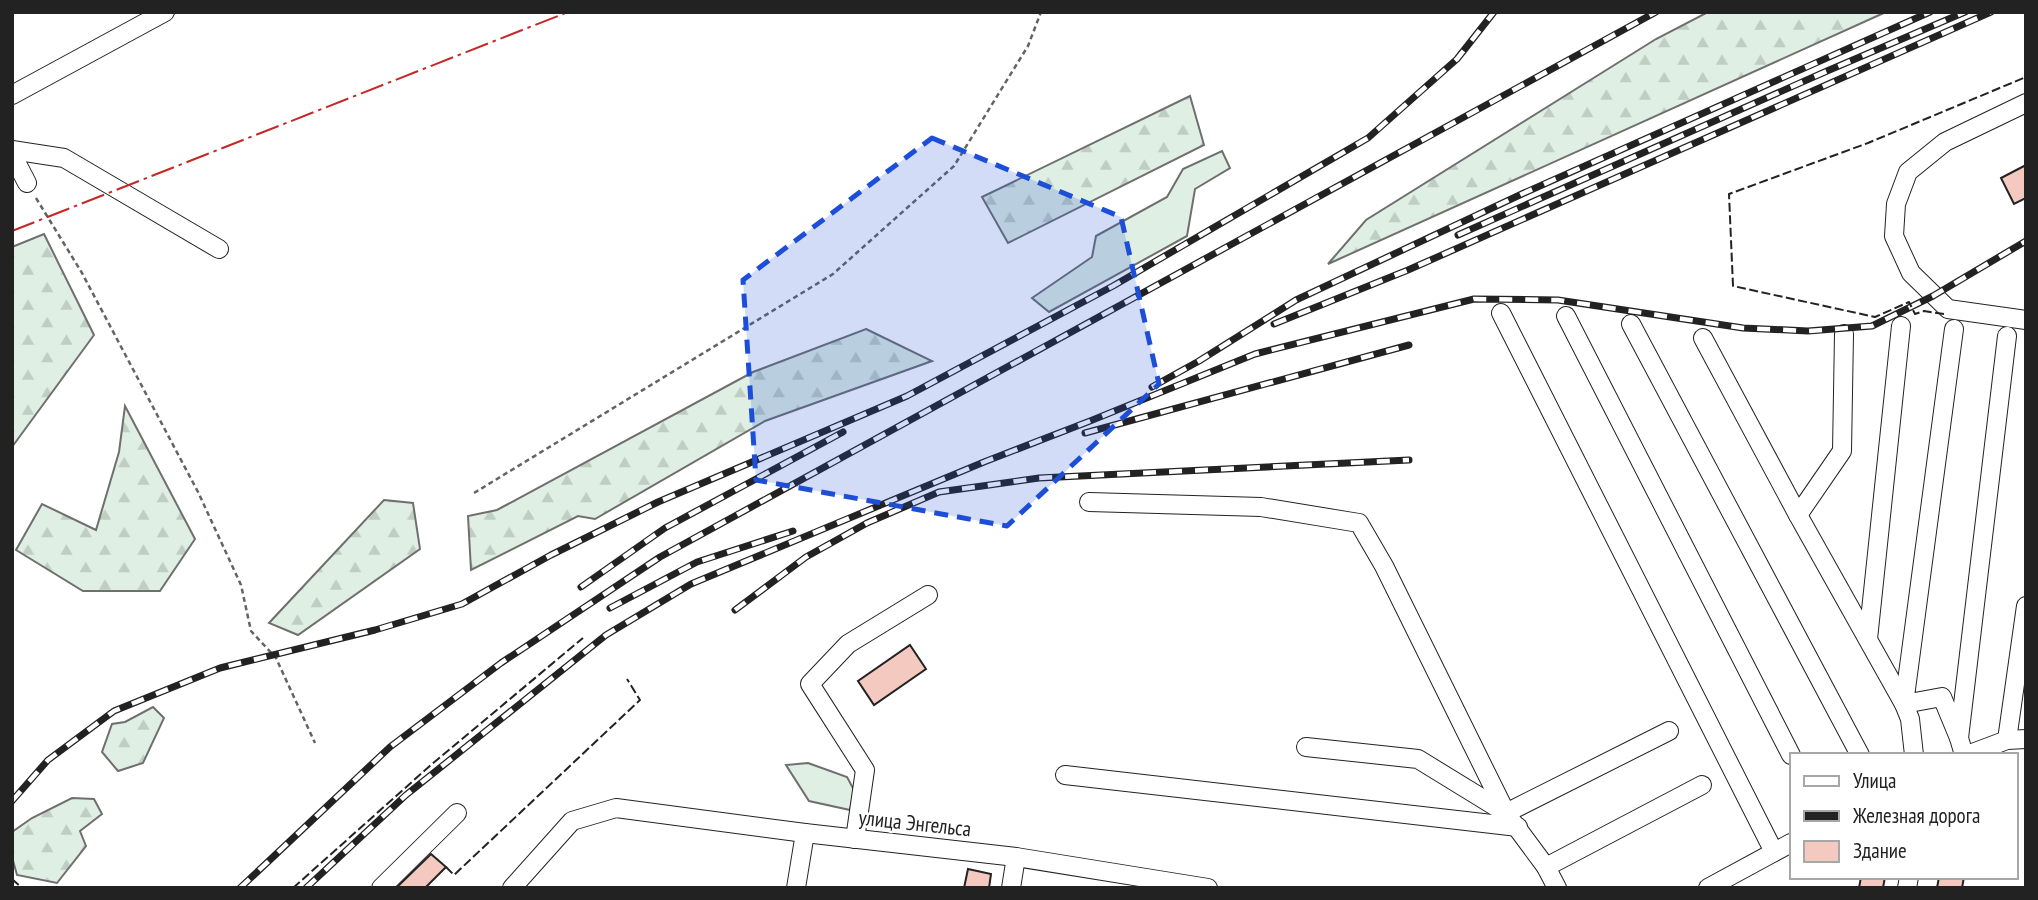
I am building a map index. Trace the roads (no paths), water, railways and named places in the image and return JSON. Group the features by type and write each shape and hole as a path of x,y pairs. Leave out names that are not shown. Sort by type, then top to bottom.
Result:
{"street":[{"path":"12,95 165,12"},
{"path":"2026,103 1945,142 1908,172 1896,204 1894,236 1911,273 1948,309 2026,320"},
{"path":"12,152 27,183"},
{"path":"12,152 64,158 219,249"},
{"path":"1501,313 1774,852"},
{"path":"1566,316 1790,753"},
{"path":"1631,324 1859,753"},
{"path":"1868,639 1901,326"},
{"path":"1904,704 1954,329"},
{"path":"1798,515 1842,452 1844,334"},
{"path":"1963,749 2007,337"},
{"path":"1703,338 1904,704 1910,719 1914,753"},
{"path":"1089,502 1261,507 1359,523 1384,566 1506,813 1546,867 1558,888"},
{"path":"855,839 865,770 810,684 848,644 928,595"},
{"path":"2007,740 2026,606"},
{"path":"1904,704 1942,696 1963,749"},
{"path":"1506,813 1669,732"},
{"path":"1963,749 2026,739"},
{"path":"1306,747 1418,759 1506,813"},
{"path":"1065,775 1518,827"},
{"path":"1546,867 1702,785"},
{"name":"улица Энгельса","path":"512,888 572,821 616,808 1016,857 1208,888"},
{"path":"381,888 457,813"},
{"path":"796,888 805,833"},
{"path":"1708,888 1790,844"},
{"path":"1011,888 1016,857"}],"railway":[{"path":"12,801 48,760 114,711 220,668 375,630 462,604 551,555 658,502 907,396 1113,286 1368,138 1457,59 1494,12"},
{"path":"240,888 390,747 501,663 660,557 1656,12"},
{"path":"1152,387 1296,300 1524,193 1930,12"},
{"path":"1458,235 1965,12"},
{"path":"1274,324 1408,270 1991,12"},
{"path":"306,888 406,795 606,635 691,584 984,462 1255,354 1474,299 1558,300 1743,328 1808,331 1872,326 1933,296 2026,241"},
{"path":"1085,433 1409,345"},
{"path":"581,587 665,528 843,432"},
{"path":"735,610 806,557 867,523 939,492 1039,478 1409,460"},
{"path":"610,608 697,562 793,531"}]}
